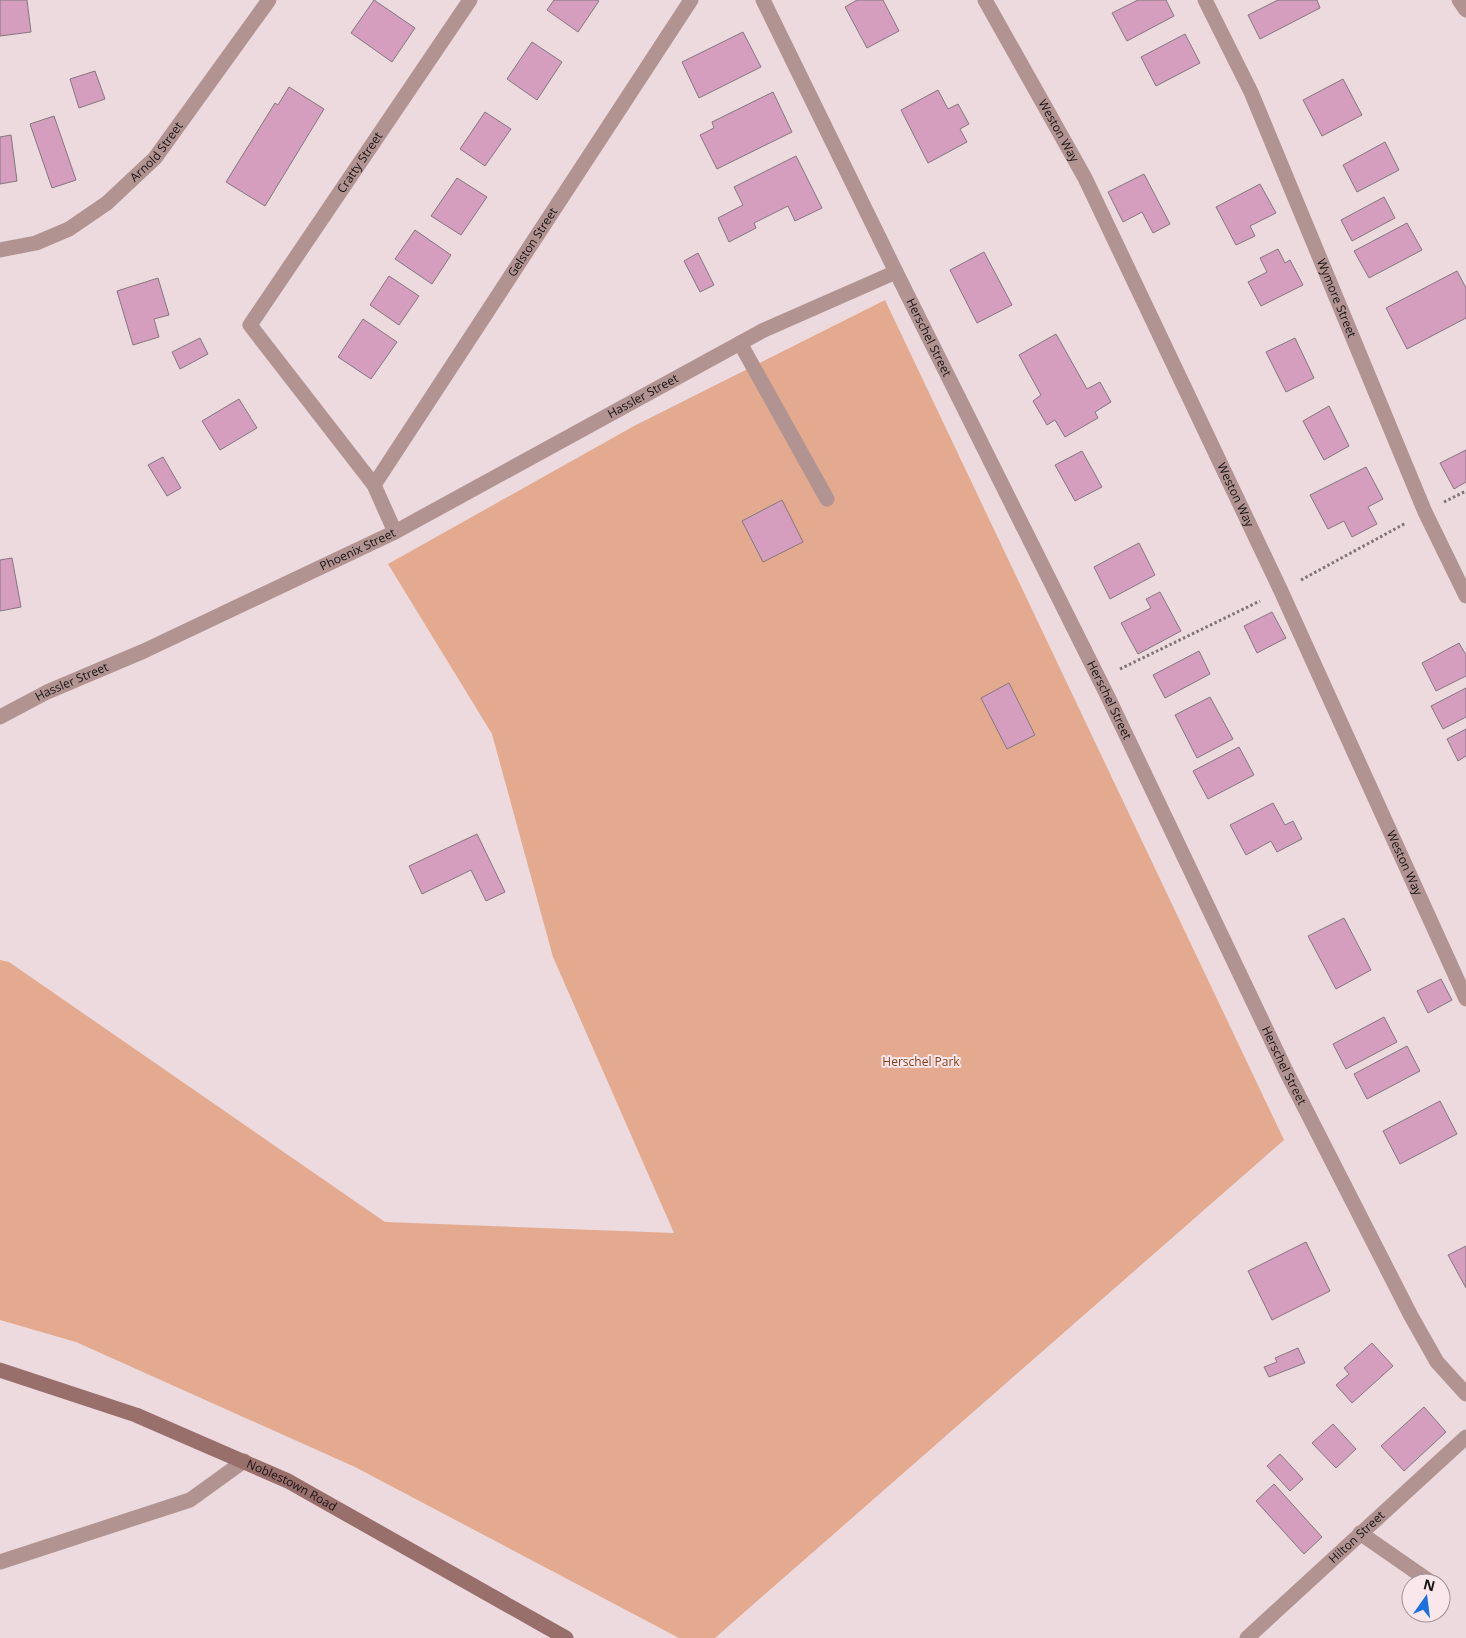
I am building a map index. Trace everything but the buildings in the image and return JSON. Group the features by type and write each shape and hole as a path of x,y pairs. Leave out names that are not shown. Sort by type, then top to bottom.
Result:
{"main road":[{"name":"Noblestown Road","path":"0,1370 136,1415 288,1481 566,1638"}],"street":[{"name":"Arnold Street","path":"0,250 36,243 69,229 107,203 148,165 269,0"},
{"name":"Cratty Street","path":"250,324 470,0"},
{"name":"Gelston Street","path":"374,485 691,0"},
{"name":"Herschel Street","path":"762,0 1108,697 1286,1071 1410,1316 1437,1362 1466,1394"},
{"name":"Weston Way","path":"985,0 1085,178 1281,591 1466,999"},
{"name":"Wymore Street","path":"1205,0 1251,92 1425,512 1466,596"},
{"path":"1459,0 1466,10"},
{"name":"Hassler Street","path":"395,532 762,331 896,272"},
{"name":"Phoenix Street","path":"144,651 395,532 374,485 250,324"},
{"path":"740,343 827,499"},
{"name":"Hassler Street","path":"0,718 47,692 144,651"},
{"name":"Hilton Street","path":"1247,1638 1466,1437"},
{"path":"0,1562 190,1500 244,1461"},
{"path":"1360,1533 1418,1573"}],"green space":[{"name":"Herschel Park","path":"885,300 1284,1140 715,1638 679,1638 355,1467 76,1342 0,1320 0,960 9,962 385,1222 674,1233 553,957 492,734 388,564 634,426"}]}
